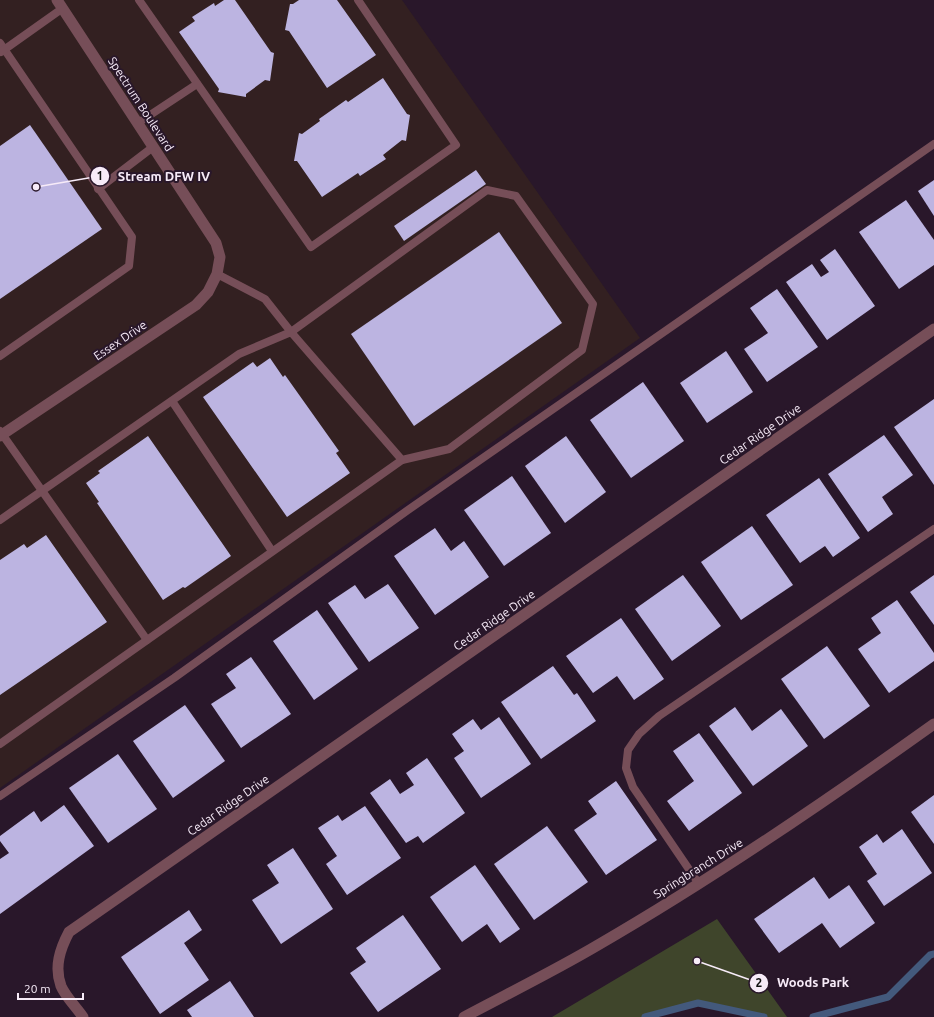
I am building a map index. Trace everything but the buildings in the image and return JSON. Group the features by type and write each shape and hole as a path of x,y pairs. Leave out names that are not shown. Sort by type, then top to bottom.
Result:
{"street":[{"name":"Spectrum Boulevard","path":"60,4 216,243"},
{"name":"Essex Drive","path":"1,434 196,305 208,292 217,274 220,258 216,243"},
{"name":"Cedar Ridge Drive","path":"83,1017 61,987 58,971 60,951 69,932 934,329"},
{"name":"Springbranch Drive","path":"464,1017 597,946 699,884 874,767 934,724"}],"lane":[{"path":"139,0 311,247 456,145 358,0"},
{"path":"0,356 129,266 132,237 1,48 60,4"},
{"path":"138,123 197,84"},
{"path":"0,796 174,678 408,510 934,144"},
{"path":"98,189 153,147"},
{"path":"0,520 239,354 291,332 487,190 516,196 593,304 582,350 449,449 402,460 0,744"},
{"path":"217,274 265,299 291,332 402,460"},
{"path":"172,401 272,551"},
{"path":"1,434 147,640"},
{"path":"699,884 633,787 626,768 628,750 639,734 660,716 934,529"}],"shaded area":[{"path":"0,0 402,0 640,338 0,788"}],"green space":[{"path":"717,919 787,1017 764,1017 698,1003 645,1017 552,1017"}],"waterway":[{"path":"813,1017 888,997 930,955 934,954"},
{"path":"645,1017 698,1003 764,1017"}],"place":[{"name":"Stream DFW IV","path":"36,187"},
{"name":"Woods Park","path":"697,961"}]}
